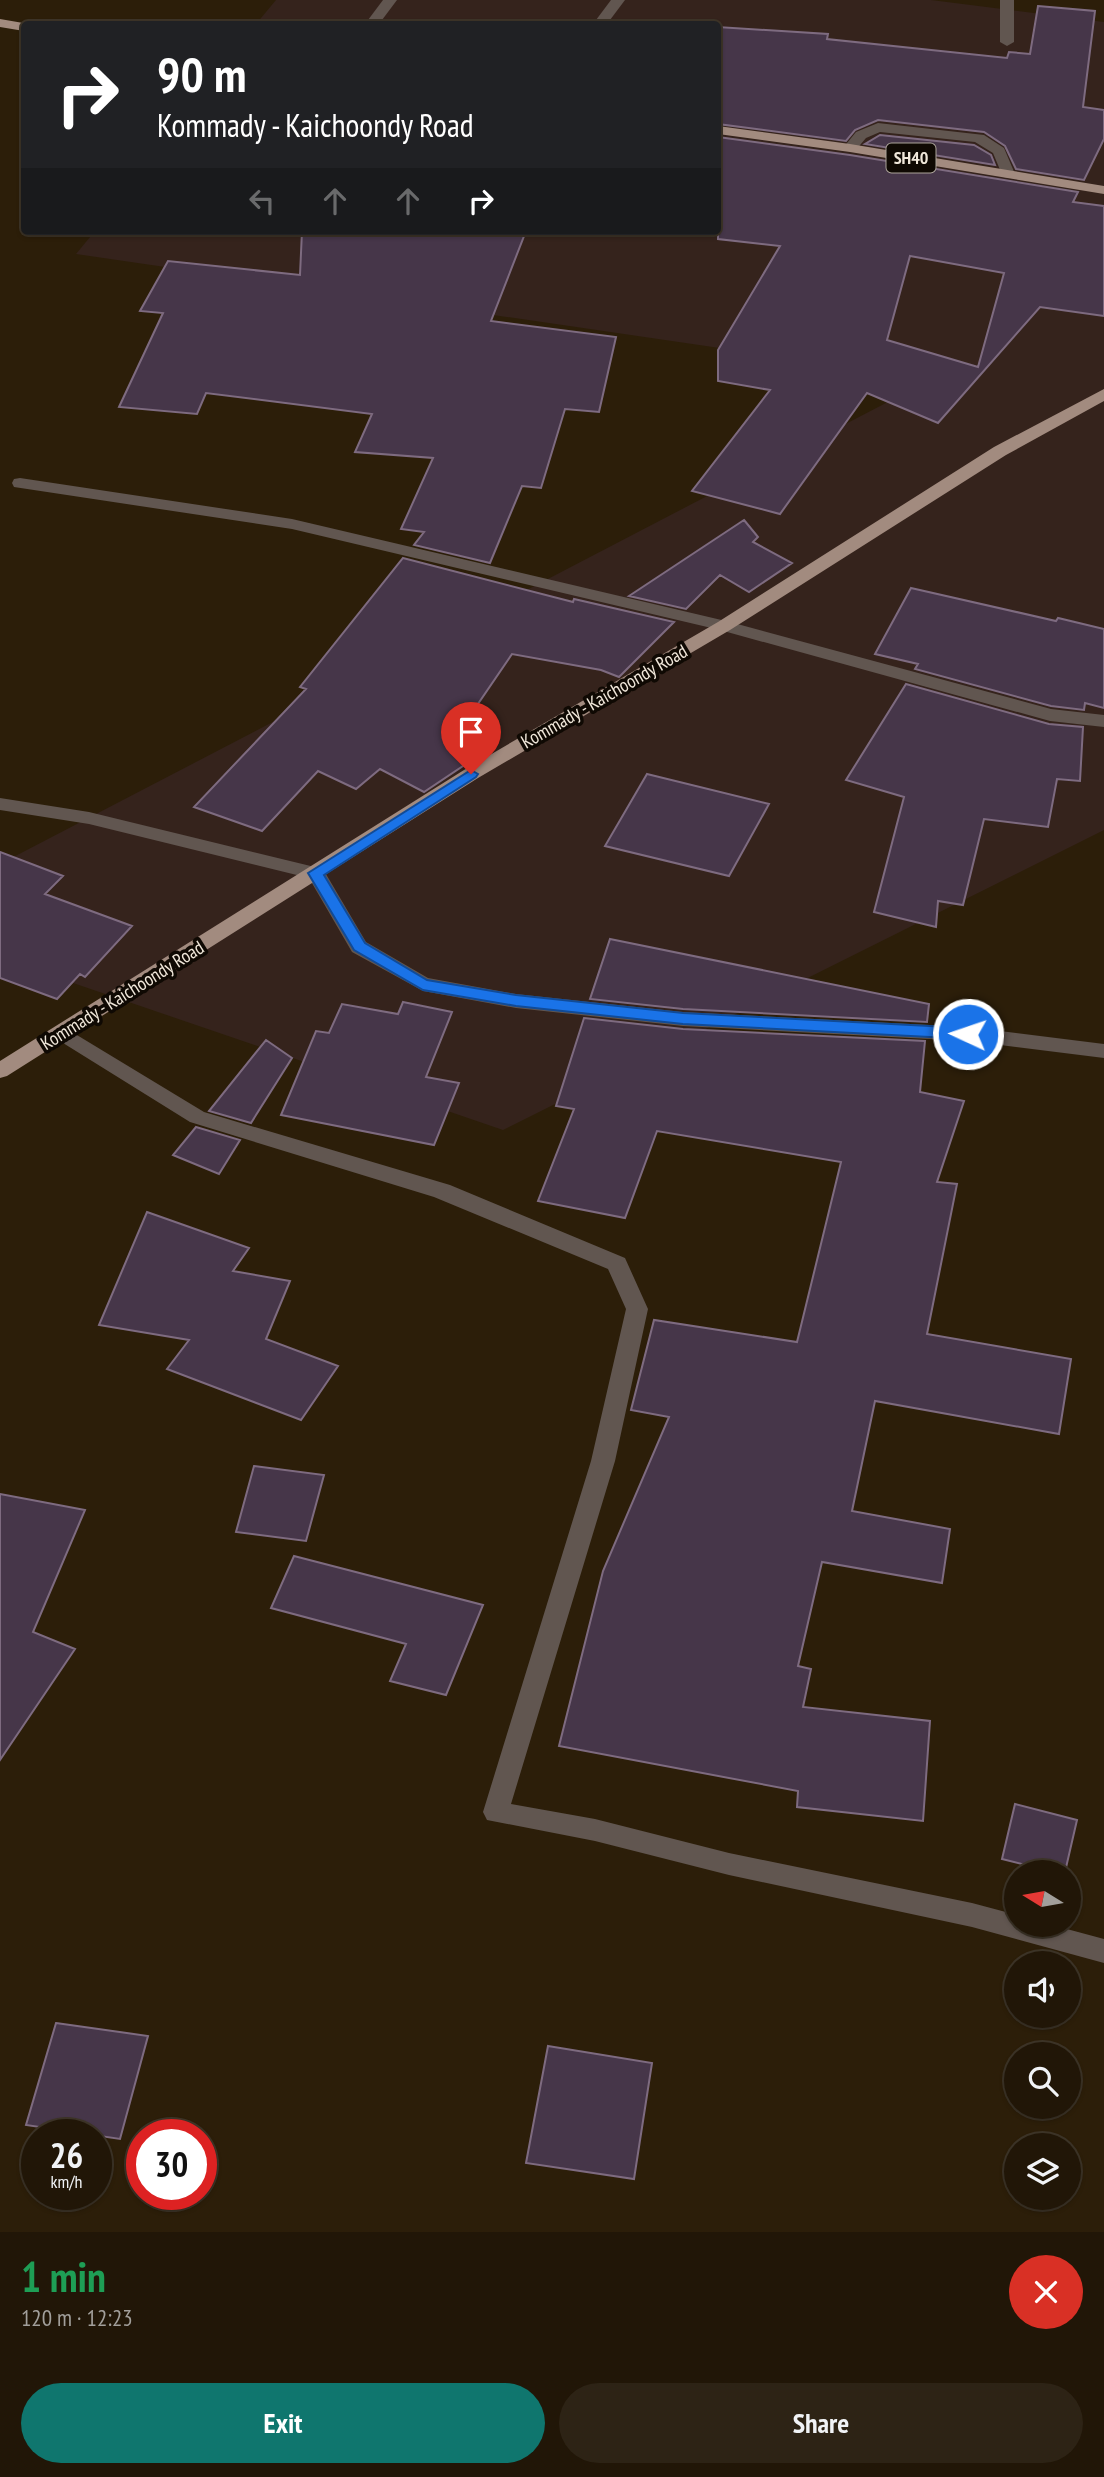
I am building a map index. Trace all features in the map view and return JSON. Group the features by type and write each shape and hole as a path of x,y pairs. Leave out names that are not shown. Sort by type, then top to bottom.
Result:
{"main road":[{"path":"0,23 21,26"},
{"name":"SH40","path":"721,130 850,148 1104,190"},
{"name":"Kommady - Kaichoondy Road","path":"0,1071 471,774 724,626 1000,451 1104,394"}],"street":[{"path":"374,21 390,0"},
{"path":"602,21 618,0"},
{"path":"1007,0 1007,42"},
{"path":"850,148 861,135 878,127 979,138 999,152 1008,174"},
{"path":"20,483 292,524 724,626 1050,715 1104,721"},
{"path":"0,804 89,818 316,873 359,947 423,984 516,1001 683,1019 968,1034 1104,1051"},
{"path":"62,1032 197,1117 442,1191 617,1265 637,1309 603,1461 496,1812 595,1830 729,1864 972,1915 1104,1951"}],"shaded area":[{"path":"276,0 931,0 1104,22 1104,830 503,1130 0,958 0,864 932,379 76,254 92,235 721,235 721,21 258,21"}],"building":[{"path":"1038,6 1095,11 1083,107 1104,110 1104,139 1084,180 1016,169 1005,146 984,132 878,120 855,130 846,141 721,124 721,27 828,34 827,39 1007,58 1009,52 1030,54"},
{"path":"880,135 974,145 991,155 995,165 865,144"},
{"path":"721,137 850,155 1078,192 1073,202 1104,206 1104,316 1040,307 938,423 867,393 780,514 692,491 770,390 718,381 718,350 780,246 718,239 718,235 721,235","holes":["910,256 1004,273 978,367 887,340"]},
{"path":"302,235 524,235 491,321 616,337 599,412 565,409 541,488 522,486 490,563 414,545 424,532 401,529 433,458 355,452 372,414 206,393 197,414 119,407 163,313 140,311 168,261 300,275"},
{"path":"744,520 758,537 753,542 792,563 749,592 720,575 686,609 629,596"},
{"path":"403,558 573,602 574,599 674,622 619,677 601,670 512,654 450,745 475,758 424,792 380,769 356,789 318,771 262,831 194,807 306,689 300,687"},
{"path":"911,588 1056,621 1058,618 1104,629 1104,708 1085,703 1084,710 1051,706 915,669 918,664 875,654"},
{"path":"906,684 1049,724 1083,727 1080,781 1057,779 1048,827 984,819 963,905 938,901 936,927 874,912 904,797 846,780"},
{"path":"647,774 769,804 729,876 605,846"},
{"path":"0,852 63,876 45,894 132,926 85,977 80,974 57,999 0,978"},
{"path":"610,939 929,1004 927,1022 683,1009 590,999"},
{"path":"403,1002 452,1012 426,1077 459,1083 434,1145 281,1115 316,1031 329,1033 342,1004 398,1014"},
{"path":"584,1018 683,1029 925,1041 920,1092 964,1101 937,1182 957,1184 927,1334 1071,1359 1059,1434 875,1401 852,1511 950,1529 942,1583 822,1562 798,1666 811,1669 803,1707 930,1721 923,1821 797,1807 798,1791 559,1746 603,1571 669,1417 631,1410 654,1320 797,1342 841,1162 657,1131 625,1218 538,1201 574,1109 556,1106"},
{"path":"266,1040 292,1058 251,1123 209,1111"},
{"path":"196,1127 240,1140 219,1174 173,1155"},
{"path":"147,1212 249,1248 233,1271 290,1281 266,1339 338,1366 301,1420 167,1369 189,1340 99,1325"},
{"path":"254,1466 324,1475 306,1541 236,1532"},
{"path":"0,1494 85,1510 33,1632 75,1649 0,1760"},
{"path":"294,1556 483,1605 446,1695 390,1681 406,1644 271,1608"},
{"path":"1015,1804 1077,1820 1068,1860 1002,1859"},
{"path":"56,2023 148,2036 120,2139 112,2138 112,2119 28,2119"},
{"path":"548,2046 652,2063 634,2179 526,2163"}],"route":[{"path":"471,774 316,873 359,947 423,984 516,1001 683,1019 968,1034"}]}
